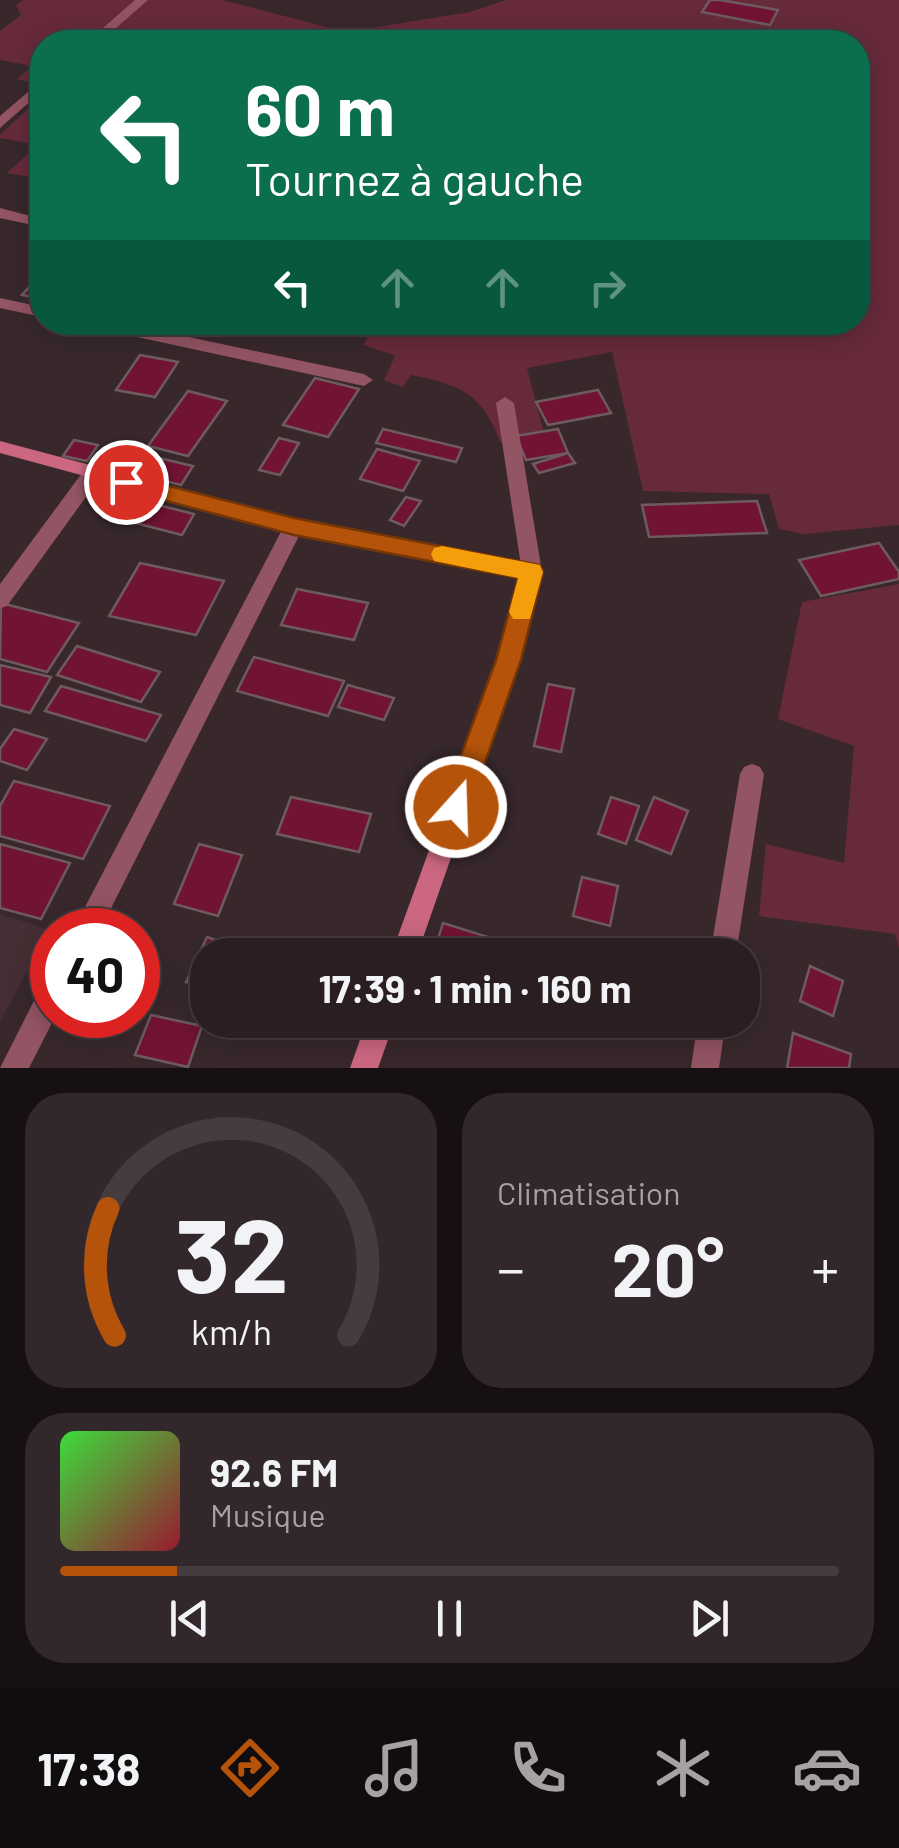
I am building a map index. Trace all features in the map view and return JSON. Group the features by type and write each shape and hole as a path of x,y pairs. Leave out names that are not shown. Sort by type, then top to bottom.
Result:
{"street":[{"path":"107,30 142,0"},
{"path":"0,124 30,95"},
{"path":"0,214 30,220"},
{"path":"0,303 30,309"},
{"path":"152,335 364,380"},
{"path":"410,938 508,660 532,572 505,403"},
{"path":"0,447 294,526 532,572"},
{"path":"0,600 92,474"},
{"path":"97,908 294,526"},
{"path":"726,938 752,774"},
{"path":"14,1068 30,1038"},
{"path":"364,1068 374,1038"},
{"path":"705,1068 709,1038"}],"shaded area":[{"path":"23,0 222,0 338,30 30,30 30,66 0,60 0,31 21,15 16,5"},
{"path":"506,0 899,0 899,525 804,534 779,529 769,494 643,491 612,352 527,368 547,445 500,442 486,412 455,387 411,375 403,387 384,380 395,356 364,345 369,335 870,335 870,30 358,30 470,12"},
{"path":"30,68 30,82 17,79"},
{"path":"30,107 30,144 0,135"},
{"path":"30,152 30,177 7,173"},
{"path":"899,584 899,948 895,934 759,916 766,844 844,863 854,746 778,719 802,602"},
{"path":"0,914 30,924 30,966 0,1021"}],"building":[{"path":"710,0 778,10 770,25 702,12"},
{"path":"140,355 178,362 155,397 116,390"},
{"path":"315,378 359,389 328,437 283,425"},
{"path":"598,390 611,413 548,425 536,402"},
{"path":"188,391 227,401 188,456 148,446"},
{"path":"383,429 462,448 456,462 376,443"},
{"path":"558,429 568,453 526,460 516,436"},
{"path":"279,438 299,443 280,475 259,470"},
{"path":"74,440 98,445 87,461 63,456"},
{"path":"377,449 420,461 403,491 360,479"},
{"path":"568,453 575,463 539,473 533,464"},
{"path":"155,457 193,466 181,485 142,475"},
{"path":"126,497 194,514 182,535 112,517"},
{"path":"406,497 421,501 404,526 390,520"},
{"path":"757,501 767,533 649,537 642,505"},
{"path":"879,543 899,572 899,579 821,596 799,560"},
{"path":"140,563 224,581 196,635 109,616"},
{"path":"297,589 368,603 354,640 281,625"},
{"path":"1,603 79,623 47,672 0,659"},
{"path":"77,646 160,672 141,702 57,675"},
{"path":"254,657 344,681 328,716 237,691"},
{"path":"0,665 51,677 30,713 0,705"},
{"path":"548,684 574,689 561,752 534,746"},
{"path":"348,685 394,698 384,720 338,707"},
{"path":"61,686 161,715 146,741 45,711"},
{"path":"14,729 47,739 27,770 0,761 0,749"},
{"path":"14,781 110,806 83,859 0,836 0,806"},
{"path":"291,797 371,814 359,852 277,834"},
{"path":"611,797 639,806 626,844 598,834"},
{"path":"654,797 688,811 671,854 636,840"},
{"path":"0,844 70,863 47,908 30,908 30,916 0,908"},
{"path":"199,844 242,855 218,916 174,904"},
{"path":"582,877 618,886 610,926 573,916"},
{"path":"443,923 491,938 438,938"},
{"path":"810,966 843,981 833,1016 800,1001"},
{"path":"160,1017 190,1023 190,1038 198,1038 188,1067 135,1055 142,1038 160,1038"},
{"path":"793,1033 851,1054 849,1068 787,1068"}],"slow traffic":[{"path":"442,554 532,572 521,612"}],"route":[{"path":"126,482 294,526 532,572 508,660 456,807"}]}
